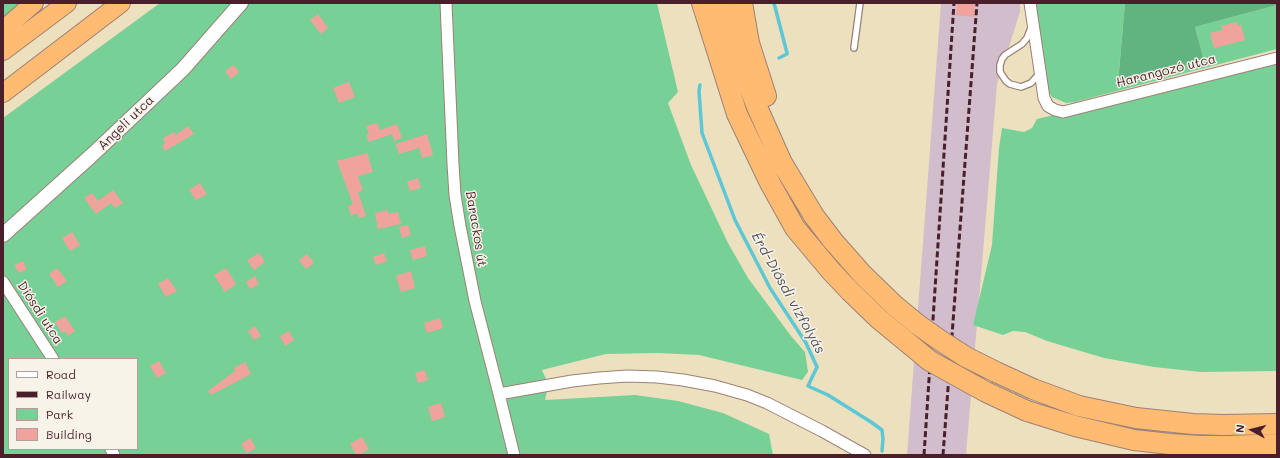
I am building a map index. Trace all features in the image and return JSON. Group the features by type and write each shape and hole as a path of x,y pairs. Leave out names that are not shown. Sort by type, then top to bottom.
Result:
{"highway":[{"path":"3,30 34,3"},
{"path":"3,51 67,3"},
{"path":"3,93 121,3"},
{"path":"702,3 737,114 770,184 795,228 831,271 878,319 930,360 986,392 1027,411 1075,426 1134,440 1170,444 1200,446 1277,444"},
{"path":"721,3 743,72 757,107 782,163 804,202 833,241 862,275 917,324 966,357 1033,389 1079,406 1136,418 1193,424 1277,424"},
{"path":"742,3 749,43 763,88 804,202"}],"street":[{"name":"Angeli utca","path":"3,235 92,155 183,69 241,3"},
{"name":"Barackos út","path":"446,3 455,195 475,301 500,394 514,455"},
{"path":"1030,3 1040,70"},
{"name":"Harangozó utca","path":"1040,70 1044,98 1048,106 1063,112 1277,58"},
{"name":"Diósdi utca","path":"3,282 52,358"},
{"path":"500,394 572,381 599,378 627,376 683,380 734,392 767,403 865,455"}],"lane":[{"path":"854,48 860,3"},
{"path":"1033,24 1027,38 1022,44 1005,55 1002,59 1000,72 1010,84 1021,87 1032,83 1039,75 1040,70"}],"shaded area":[{"path":"941,3 1020,3 1020,12 997,84 966,455 907,455"}],"green space":[{"path":"3,3 22,3 3,18"},
{"path":"160,3 657,3 678,92 668,103 691,165 728,243 748,278 791,336 805,352 808,372 802,380 699,355 658,353 606,354 542,370 546,379 547,391 545,400 635,395 678,401 723,413 769,434 773,455 3,455 3,118"},
{"path":"1035,3 1125,3 1118,82 1204,60 1195,27 1277,5 1277,49 1075,102 1066,103 1052,97 1048,91"},
{"path":"1125,3 1277,3 1277,5 1195,27 1204,60 1118,83"},
{"path":"1277,63 1277,371 1201,372 1154,367 1104,358 1047,341 1025,332 1013,331 1003,335 973,325 992,245 999,148 1002,128 1024,132 1032,128 1037,119"}],"building":[{"path":"957,3 975,3 974,17 956,15"},
{"path":"318,14 328,28 321,34 310,20"},
{"path":"1237,22 1238,26 1241,25 1245,40 1214,48 1210,33 1223,30 1221,26"},
{"path":"234,65 239,72 231,79 225,71"},
{"path":"349,82 355,97 339,103 333,88"},
{"path":"377,123 380,130 397,124 402,138 394,141 392,134 369,142 366,135 369,134 366,126"},
{"path":"188,126 194,134 165,151 162,146 165,143 163,138 174,132 176,135"},
{"path":"427,134 433,155 422,158 419,148 399,154 396,144"},
{"path":"367,153 373,172 358,176 363,190 358,192 366,216 359,218 357,213 351,216 348,206 353,204 337,161"},
{"path":"418,178 421,188 410,191 407,182"},
{"path":"200,183 207,194 196,200 189,190"},
{"path":"113,190 123,203 115,208 111,203 96,214 84,198 92,193 98,201"},
{"path":"388,210 388,214 398,212 401,224 378,229 375,213"},
{"path":"408,225 411,235 402,238 399,227"},
{"path":"72,232 80,245 70,251 62,238"},
{"path":"425,246 427,256 413,260 410,250"},
{"path":"259,253 265,262 254,270 247,260"},
{"path":"384,253 387,261 376,265 373,257"},
{"path":"307,254 314,263 306,269 299,260"},
{"path":"23,261 27,269 19,273 14,265"},
{"path":"57,268 67,281 58,287 49,274"},
{"path":"226,268 236,284 225,292 214,275"},
{"path":"411,271 415,288 401,292 396,276"},
{"path":"255,276 259,284 250,289 246,282"},
{"path":"168,278 177,291 166,297 158,284"},
{"path":"65,316 75,331 68,336 65,331 62,333 55,322"},
{"path":"440,318 443,328 427,333 424,323"},
{"path":"255,326 261,336 254,340 248,331"},
{"path":"289,331 294,340 285,346 280,336"},
{"path":"159,361 166,373 157,378 150,366"},
{"path":"245,362 251,374 211,395 208,391 235,371 234,368"},
{"path":"425,370 428,380 418,383 415,373"},
{"path":"441,403 445,417 432,421 428,407"},
{"path":"362,437 369,449 360,455 356,455 350,444"},
{"path":"250,438 256,448 247,453 241,444"}],"waterway":[{"name":"Érd-Diósdi vízfolyás","path":"774,3 787,53 779,58"},
{"name":"Érd-Diósdi vízfolyás","path":"700,85 699,91 702,133 735,220 770,288 806,343 817,367 808,386 828,395 882,430 882,451"}],"railway":[{"path":"924,455 954,3"},
{"path":"943,455 977,3"}]}
